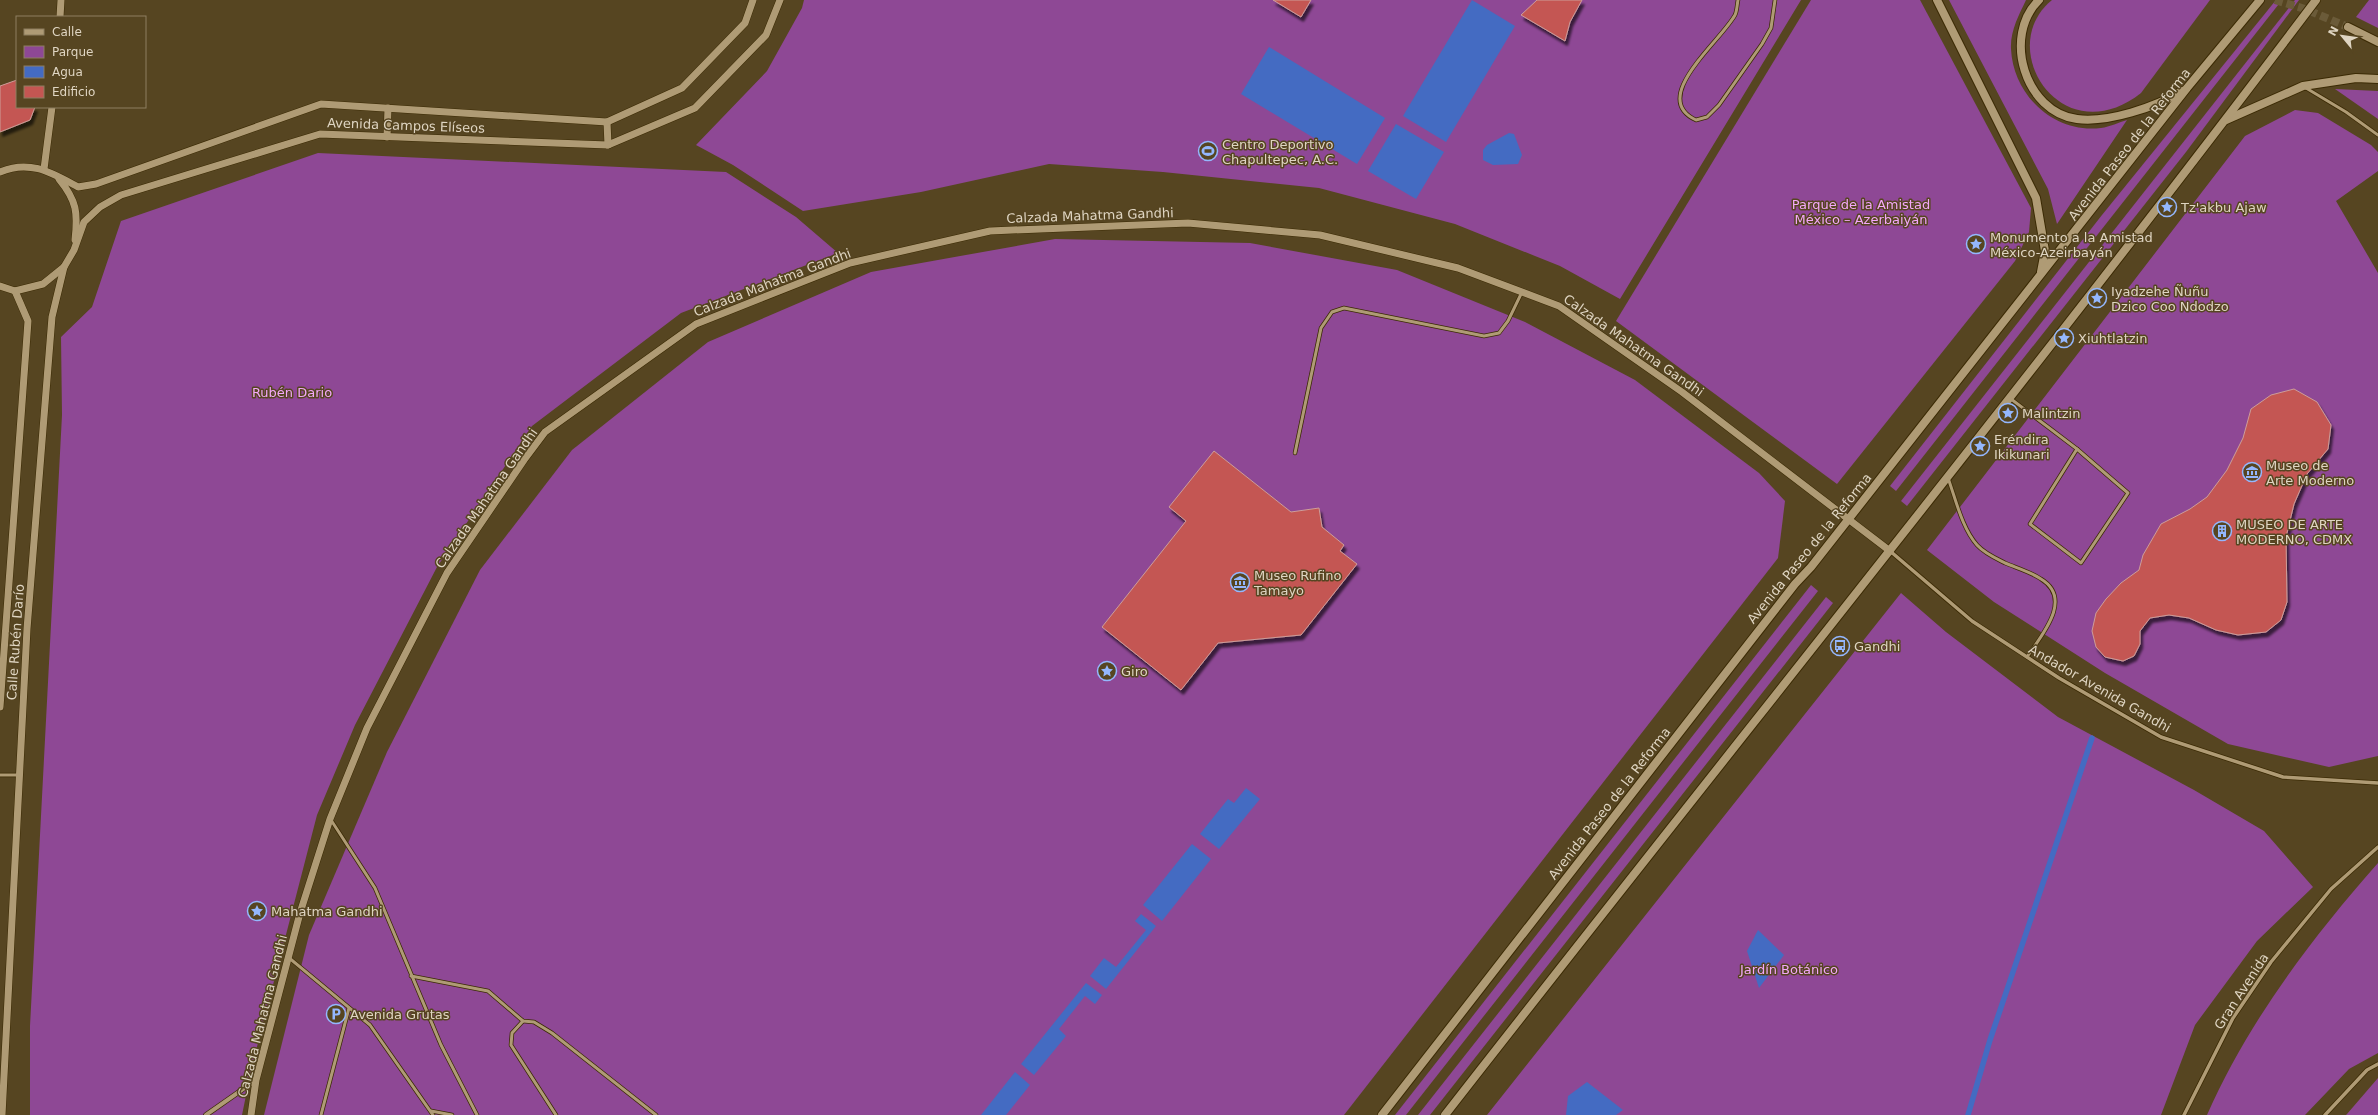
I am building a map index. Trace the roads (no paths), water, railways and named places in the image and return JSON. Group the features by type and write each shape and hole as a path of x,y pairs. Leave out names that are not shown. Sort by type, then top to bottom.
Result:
{"main road":[{"path":"1937,0 2036,198 2046,251 2045,263 2039,279"},
{"path":"2039,0 2033,6 2020,33 2022,62 2031,86 2050,109 2077,119 2115,116 2162,103 2187,88"},
{"name":"Avenida Paseo de la Reforma","path":"1382,1115 1795,584 1811,567 2039,279 2187,88 2260,0"},
{"path":"1445,1115 1890,551 2225,120 2316,0"},
{"path":"2348,27 2378,42"},
{"path":"2225,120 2303,86 2356,78 2378,79"}],"street":[{"path":"60,16 62,0"},
{"name":"Avenida Campos Elíseos","path":"0,172 19,166 44,169 78,187 96,184 321,104 608,122 682,88 745,24 753,0"},
{"name":"Avenida Campos Elíseos","path":"15,291 43,284 64,267 74,250 84,222 100,207 121,195 320,134 608,145 695,108 766,35 780,0"},
{"path":"44,169 52,108"},
{"path":"387,137 388,108"},
{"path":"608,122 608,145"},
{"path":"57,176 71,194 74,206 77,220 74,250"},
{"name":"Calzada Mahatma Gandhi","path":"251,1115 256,1080 300,913 330,819 367,728 447,573 524,460 545,432 696,324 850,263 990,231 1188,222 1320,235 1458,268 1565,310 1682,392 1890,551"},
{"name":"Calle Rubén Darío","path":"2,1115 27,628 51,325 64,267"},
{"path":"0,286 15,291"},
{"name":"Calle Rubén Darío","path":"0,707 28,321 15,291"},
{"name":"Andador Avenida Gandhi","path":"1890,551 1972,621 2059,678 2161,738 2283,777 2378,783"},
{"name":"Gran Avenida","path":"2184,1115 2232,1018 2271,962 2331,889 2378,846"},
{"path":"2325,1115 2367,1070 2378,1064"},
{"path":"206,1115 256,1080"}],"lane":[{"path":"1738,0 1735,14 1686,78 1680,93 1680,105 1686,115 1696,120 1707,117 1719,105 1762,44 1771,28 1775,0"},
{"path":"2303,86 2346,112 2378,135"},
{"path":"1294,453 1321,328 1332,312 1344,308 1484,336 1499,333 1508,321 1522,292"},
{"path":"2009,398 2077,449 2128,493 2081,563 2030,524 2077,449"},
{"path":"1948,476 1967,528 1977,546 1992,557 2042,579 2051,588 2056,601 2053,615 2026,657"},
{"path":"0,775 20,775"},
{"path":"330,819 375,888 441,1045 477,1115"},
{"path":"288,957 370,1025 434,1115"},
{"path":"411,976 488,991 523,1021 534,1022 552,1033 656,1115"},
{"path":"321,1115 349,1008"},
{"path":"523,1021 512,1033 511,1045 556,1115"},
{"path":"431,1111 452,1115"}],"water":[{"path":"1472,0 1515,26 1446,142 1403,116"},
{"path":"1269,47 1385,118 1357,164 1241,94"},
{"path":"1396,124 1444,152 1416,199 1368,171"},
{"path":"1509,133 1514,134 1522,155 1518,164 1493,165 1483,160 1483,150 1487,145"},
{"path":"1246,788 1260,799 1219,849 1200,834 1228,799 1234,803"},
{"path":"1192,844 1211,859 1162,921 1143,905"},
{"path":"1141,914 1156,926 1106,989 1090,976 1104,958 1116,967 1146,930 1135,921"},
{"path":"1758,930 1784,955 1759,988 1747,951"},
{"path":"1086,983 1102,995 1095,1004 1085,996 1059,1029 1066,1036 1034,1075 1021,1064"},
{"path":"1015,1072 1030,1085 1006,1115 981,1115"},
{"path":"1587,1082 1623,1110 1616,1115 1566,1115 1568,1096"}],"waterway":[{"path":"1968,1115 1990,1040 2092,738"}],"tunnel":[{"path":"2275,0 2305,9 2348,27"}],"place":[{"name":"Centro Deportivo Chapultepec, A.C.","path":"1208,151"},
{"name":"Tz'akbu Ajaw","path":"2167,207"},
{"name":"Monumento a la Amistad México-Azeirbayán","path":"1976,244"},
{"name":"Iyadzehe Ñuñu Dzico Coo Ndodzo","path":"2097,298"},
{"name":"Xiuhtlatzin","path":"2064,338"},
{"name":"Malintzin","path":"2008,413"},
{"name":"Eréndira Ikikunari","path":"1980,446"},
{"name":"Museo de Arte Moderno","path":"2252,472"},
{"name":"MUSEO DE ARTE MODERNO, CDMX","path":"2222,531"},
{"name":"Museo Rufino Tamayo","path":"1240,582"},
{"name":"Gandhi","path":"1840,646"},
{"name":"Giro","path":"1107,671"},
{"name":"Mahatma Gandhi","path":"257,911"},
{"name":"Avenida Grutas","path":"336,1014"}],"park label":[{"name":"Parque de la Amistad México – Azerbaiyán","path":"1861,212"},
{"name":"Rubén Dario","path":"292,392"},
{"name":"Jardín Botánico","path":"1789,969"}]}
